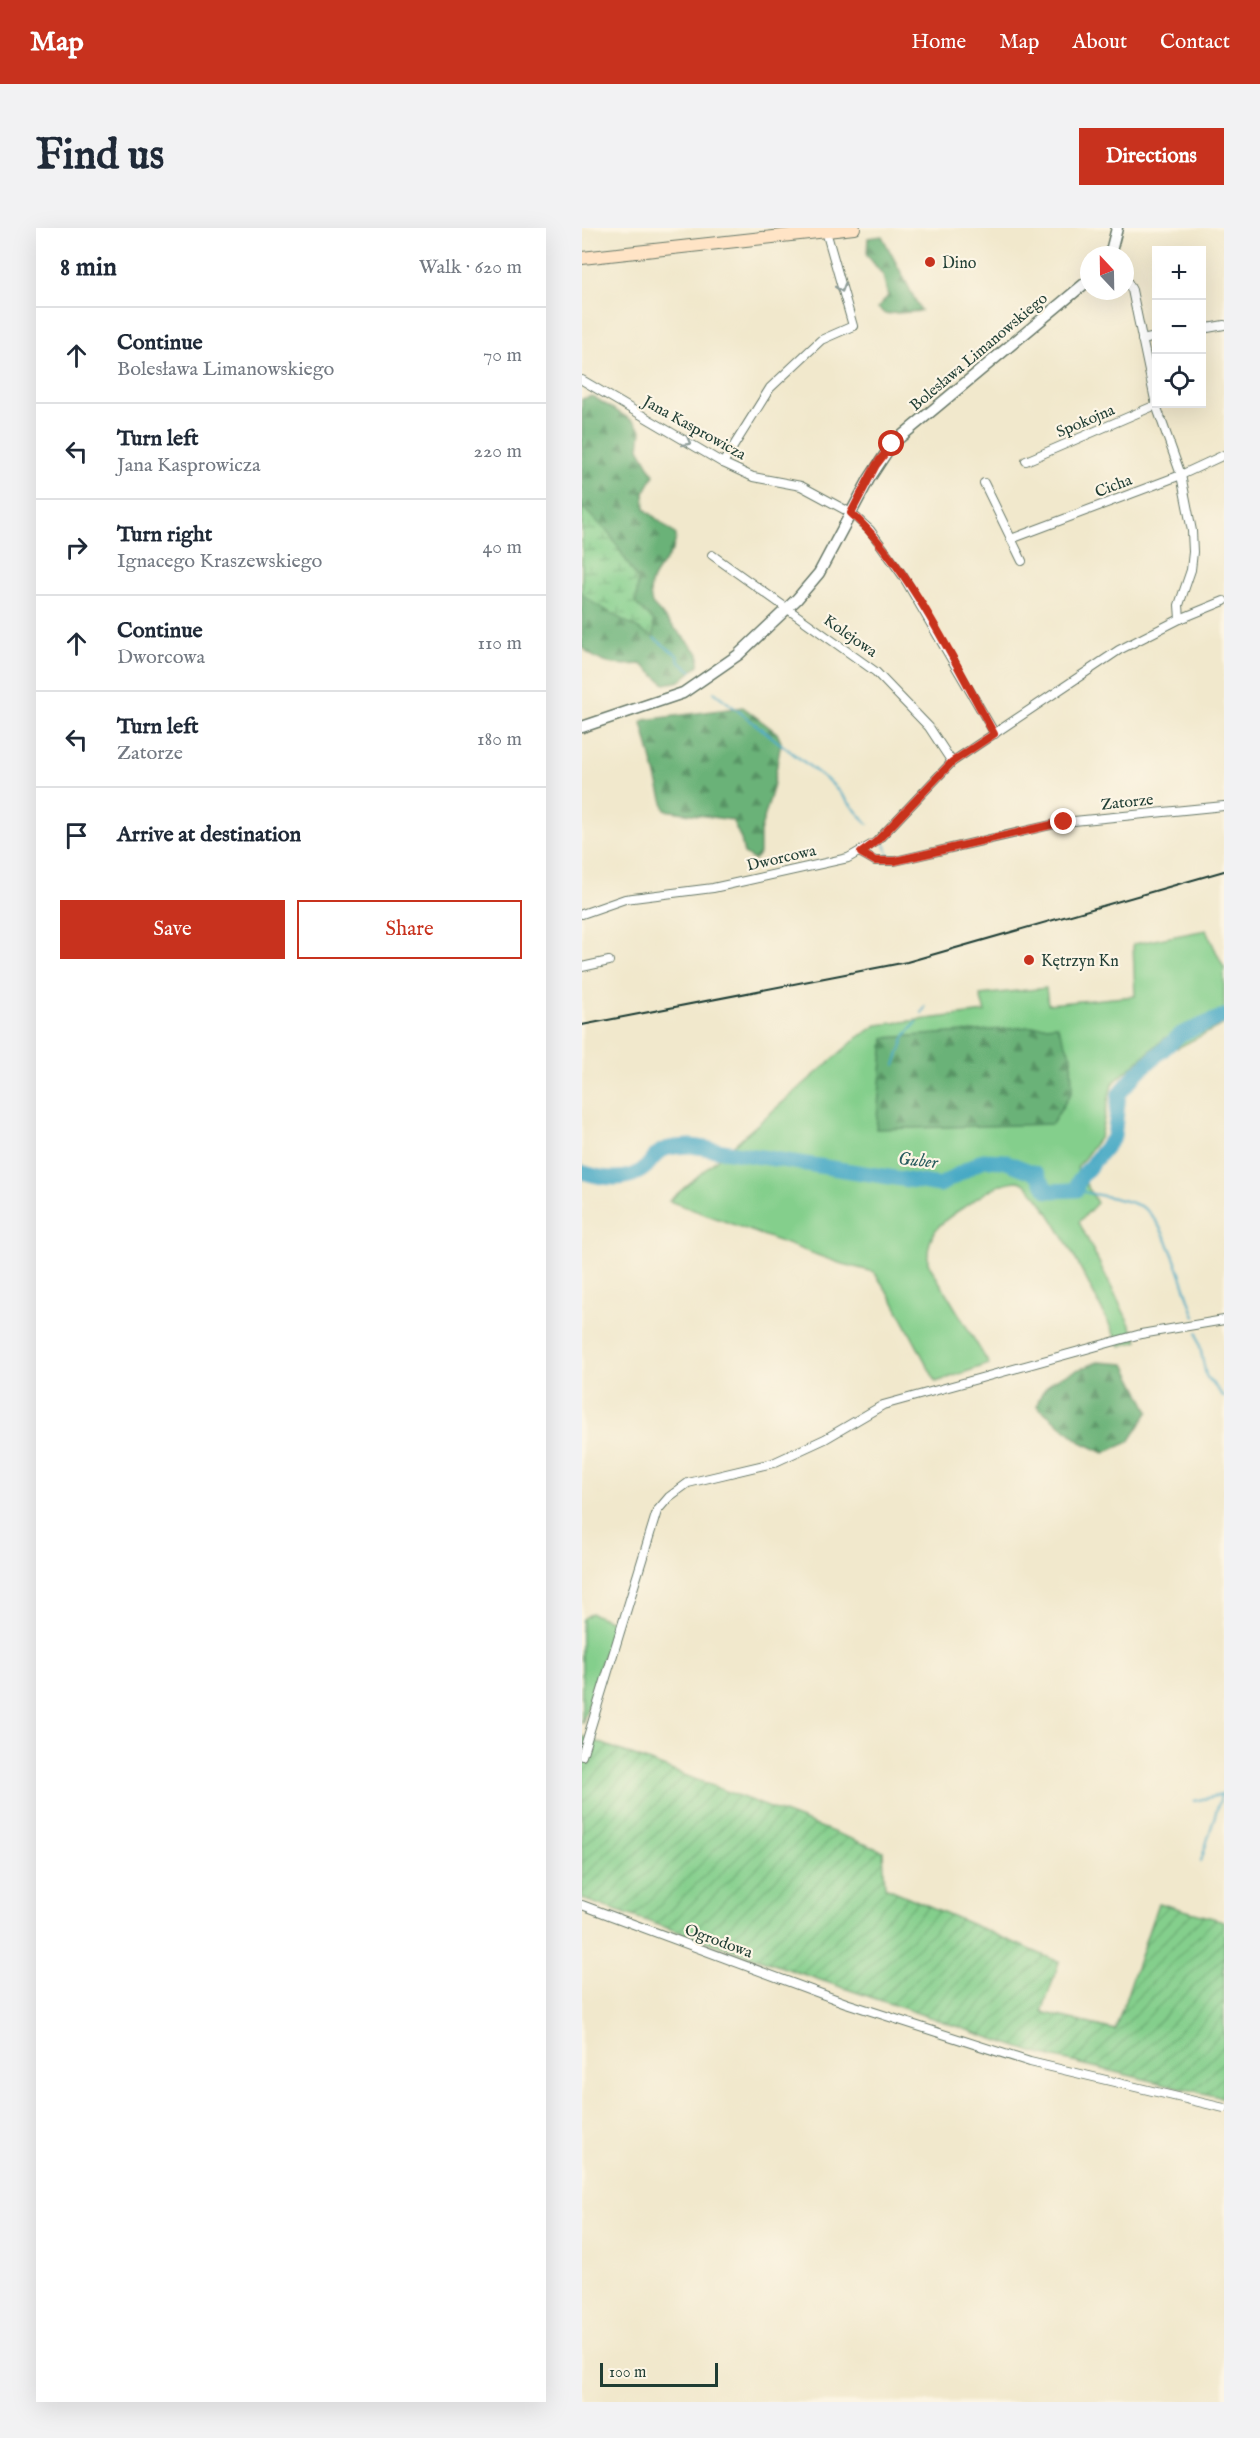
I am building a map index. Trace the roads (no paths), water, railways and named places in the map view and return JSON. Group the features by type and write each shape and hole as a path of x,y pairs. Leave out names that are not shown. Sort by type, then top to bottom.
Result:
{"main road":[{"path":"582,258 854,228"}],"street":[{"path":"1112,246 1117,228"},
{"path":"723,463 770,388 821,340 853,326 826,231"},
{"name":"Bolesława Limanowskiego","path":"582,727 667,700 700,684 738,655 787,608 819,573 876,465 904,432 1080,287"},
{"path":"1134,300 1152,386"},
{"path":"1206,328 1224,325"},
{"path":"1142,339 1152,338"},
{"name":"Jana Kasprowicza","path":"582,380 723,463 753,477 801,486 851,513 870,530 903,576 994,734"},
{"name":"Spokojna","path":"1026,461 1152,407"},
{"path":"1157,408 1180,476 1193,552 1191,570 1179,605 1180,619"},
{"name":"Cicha","path":"1011,539 1180,476 1224,454"},
{"path":"984,483 1022,561"},
{"name":"Kolejowa","path":"711,555 876,672 929,727 952,762"},
{"name":"Dworcowa","path":"582,914 625,899 713,888 848,858 861,853 876,842 952,762 1119,650 1180,619 1224,601"},
{"name":"Zatorze","path":"861,853 875,861 895,861 1064,822 1224,806"},
{"path":"582,967 609,961"},
{"path":"582,1756 657,1511 669,1497 688,1483 773,1463 825,1439 883,1405 1141,1334 1224,1320"},
{"name":"Ogrodowa","path":"582,1905 846,2003 1030,2062 1224,2108"}],"waterway":[{"path":"654,638 677,655 679,662 692,671"},
{"path":"714,692 831,783 868,824"},
{"path":"885,844 887,850"},
{"path":"922,1013 925,1007"},
{"name":"Guber","path":"582,1172 607,1178 631,1176 646,1167 663,1150 691,1146 940,1185 983,1160 1004,1161 1037,1174 1048,1191 1076,1190 1079,1180 1114,1137 1119,1094 1137,1073 1181,1034 1224,1016"},
{"path":"895,1065 905,1036 917,1022"},
{"path":"1076,1190 1132,1203 1149,1213 1174,1256 1195,1317"},
{"path":"1197,1332 1206,1376 1224,1397"},
{"path":"1194,1801 1224,1794"},
{"path":"1201,1861 1221,1796"}],"railway":[{"path":"582,1025 907,962 1224,871"}],"place":[{"name":"Dino","path":"930,262"},
{"name":"Kętrzyn Kn","path":"1029,960"}]}
